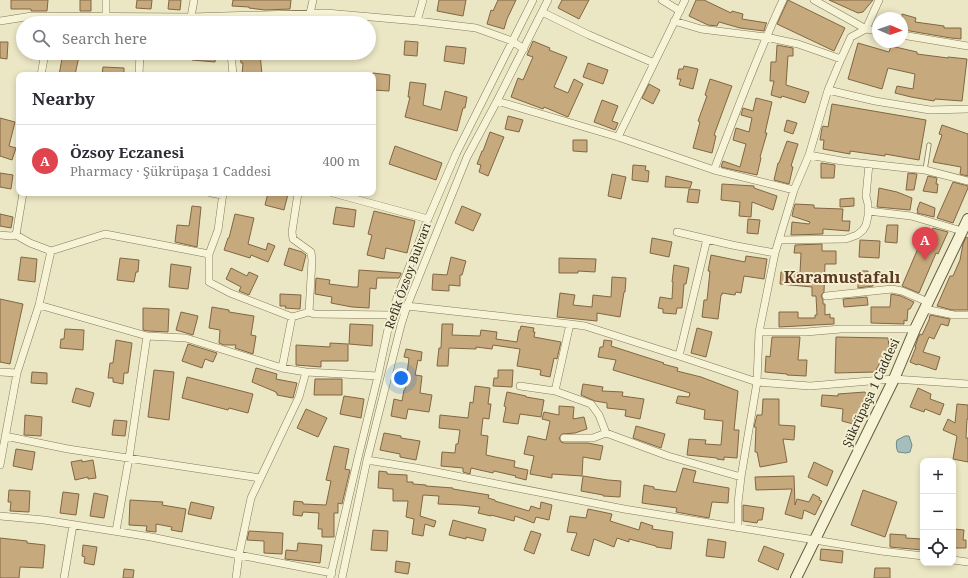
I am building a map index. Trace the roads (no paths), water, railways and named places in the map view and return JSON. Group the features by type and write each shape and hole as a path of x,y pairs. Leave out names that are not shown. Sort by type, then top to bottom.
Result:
{"main road":[{"name":"Şükrüpaşa 1 Caddesi","path":"796,578 894,379 926,305 968,219"}],"street":[{"path":"106,0 106,16"},
{"path":"191,16 194,0"},
{"path":"310,13 313,0"},
{"path":"417,21 423,0"},
{"name":"Refik Özsoy Bulvarı","path":"331,575 397,298 456,154 533,0"},
{"name":"Refik Özsoy Bulvarı","path":"342,578 367,460 407,306 467,157 498,101 548,0"},
{"path":"662,0 680,11"},
{"path":"618,137 685,0"},
{"path":"714,170 742,96 783,0"},
{"path":"814,0 866,29 872,30"},
{"path":"738,528 738,503 741,477 757,382 759,332 775,253 794,190 809,155 828,90 851,37 866,29 879,0"},
{"path":"542,12 589,35 654,63"},
{"path":"269,16 310,13 360,16"},
{"path":"376,17 476,28 512,41 524,49"},
{"path":"0,21 16,18"},
{"path":"674,21 701,29 766,37 798,44 841,59"},
{"path":"908,36 968,46"},
{"path":"42,72 44,60"},
{"path":"139,72 140,60"},
{"path":"232,60 233,72"},
{"path":"828,90 875,101 930,110 968,109"},
{"path":"498,101 618,137 714,170 794,190"},
{"path":"809,155 926,170 968,182"},
{"path":"779,240 846,239 857,235 863,230 868,216 866,196 870,164"},
{"path":"16,235 22,196"},
{"path":"222,196 218,230 209,254 209,282 230,293 292,317 309,312 314,314 392,315 407,306 585,326 757,382 810,386 894,379 968,384"},
{"path":"298,196 292,232 293,239 311,252 312,260 309,312"},
{"path":"344,196 428,220"},
{"path":"868,211 910,216 962,231"},
{"path":"677,232 775,253"},
{"path":"0,235 16,235 30,243 51,251 105,234 209,254"},
{"path":"679,356 707,239"},
{"path":"0,465 17,373 39,305 51,251"},
{"path":"826,296 892,289 902,291 926,305 954,315 968,315"},
{"path":"39,305 147,336 186,338 282,368 306,372 378,376"},
{"path":"282,368 292,317"},
{"path":"554,391 570,324"},
{"path":"759,332 806,332 841,329 915,329"},
{"path":"116,531 129,458 147,336"},
{"path":"0,372 17,373"},
{"path":"236,578 239,555 251,498 299,397 306,372"},
{"path":"520,386 554,391 591,404 599,415 606,433"},
{"path":"564,438 593,438 606,433 668,456 741,477"},
{"path":"6,436 68,449 260,478"},
{"path":"367,460 624,509 881,551 920,556"},
{"path":"0,516 44,520 151,537 331,575"},
{"path":"64,578 73,525"},
{"path":"956,560 968,562"}],"lane":[{"path":"926,170 929,145"}],"water":[{"path":"905,436 909,436 912,445 910,452 898,452 896,446 897,440"}],"place":[{"name":"Özsoy Eczanesi","path":"925,260"}],"district":[{"name":"Karamustafalı","path":"842,277"}]}
